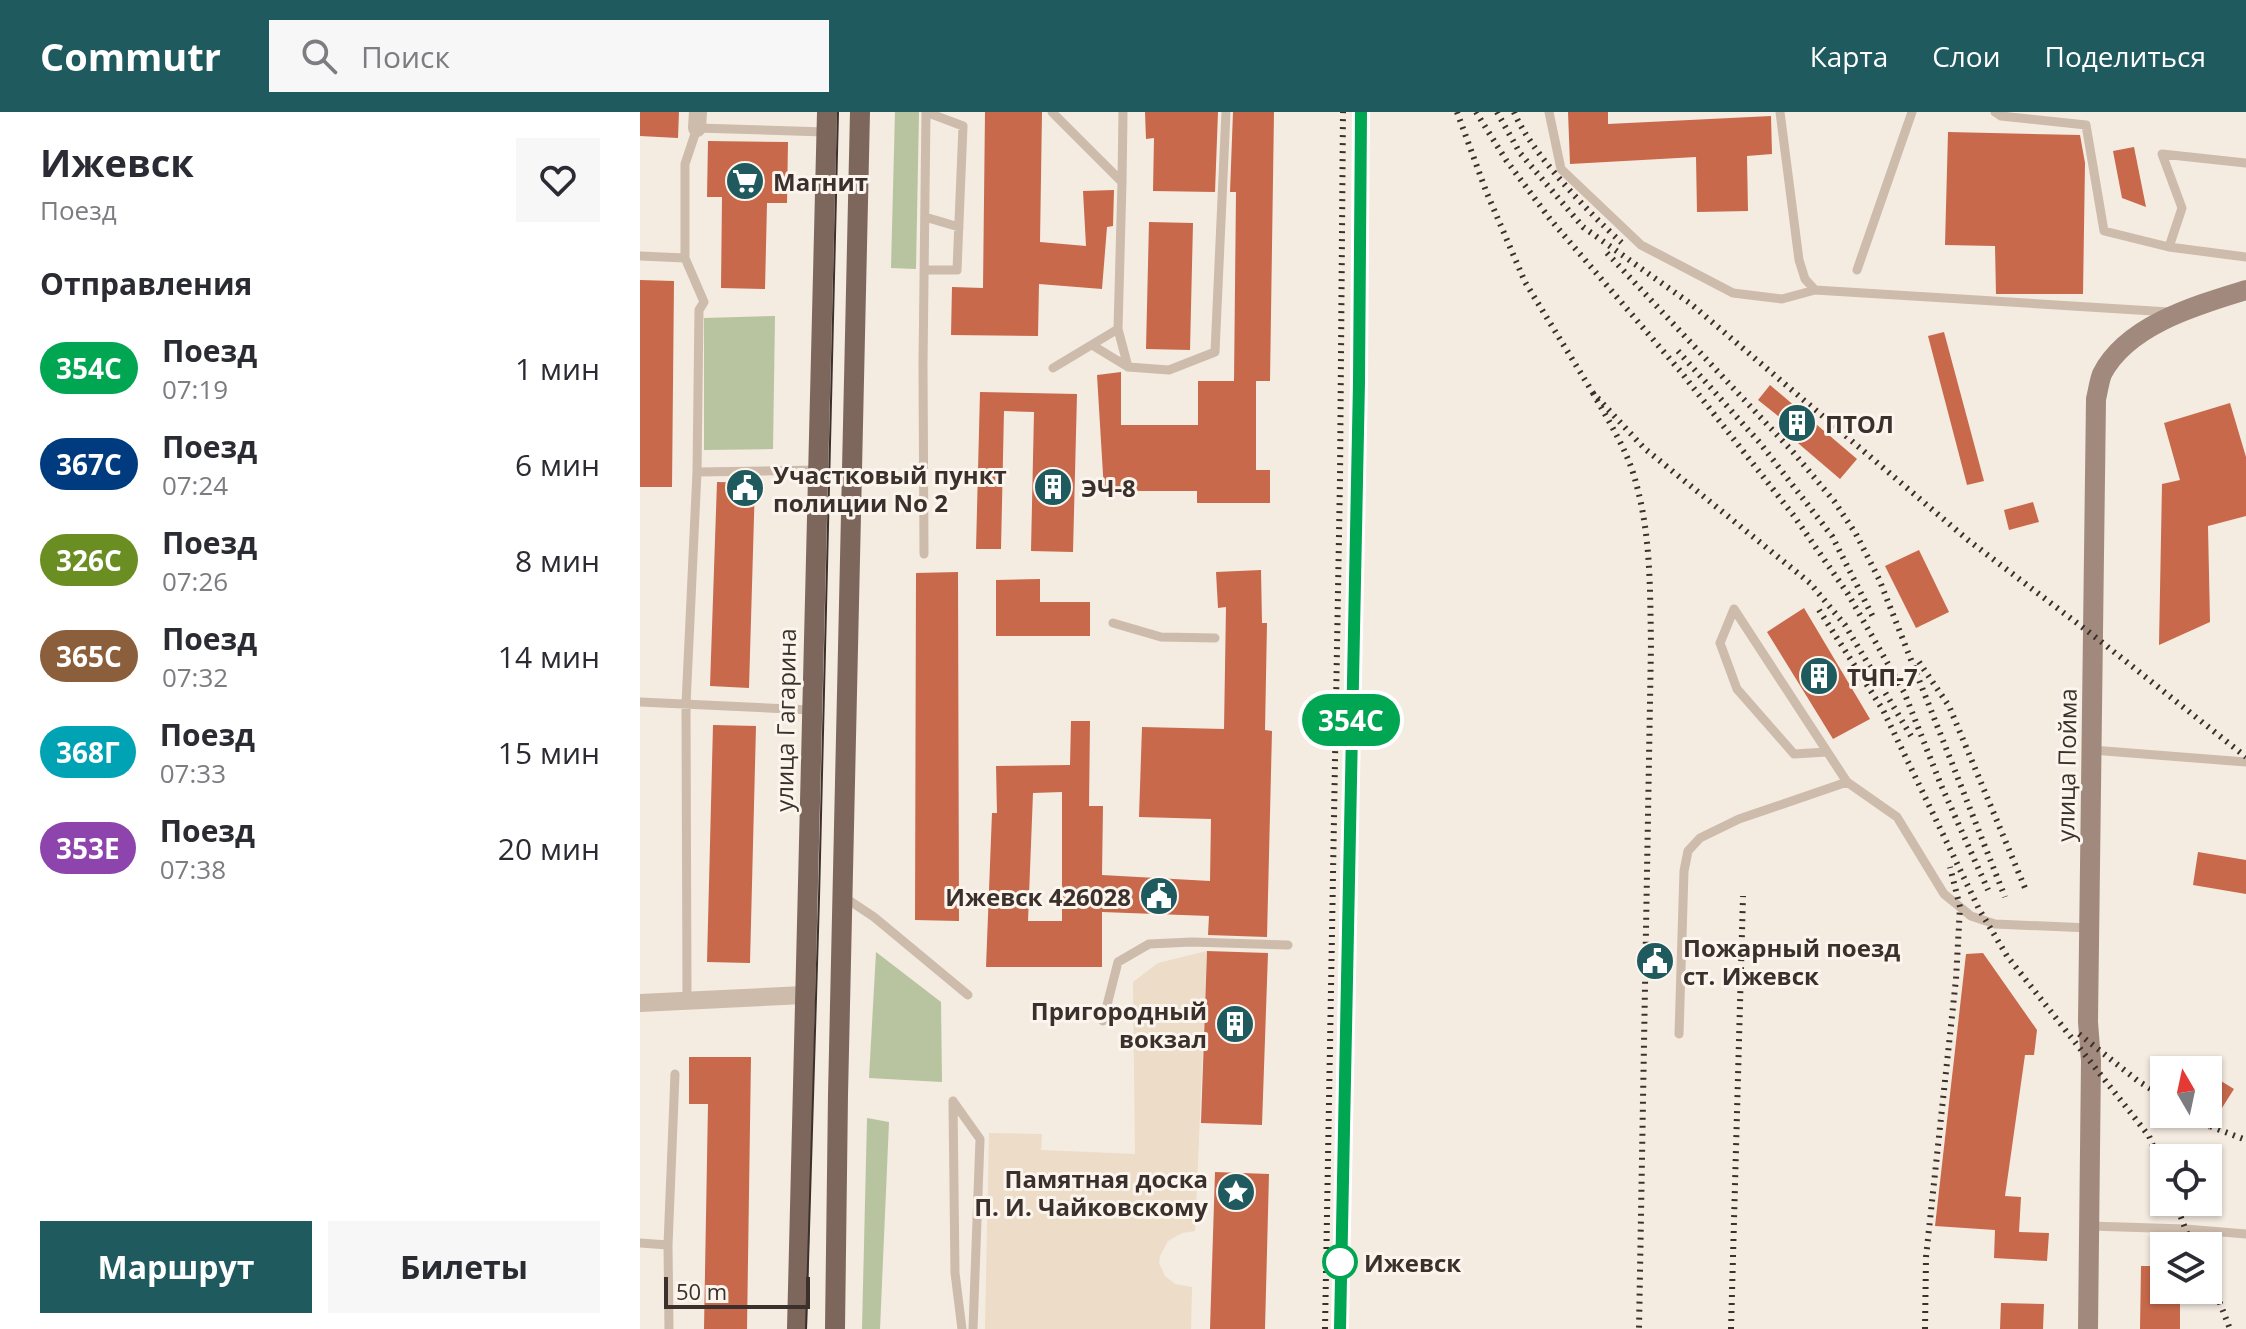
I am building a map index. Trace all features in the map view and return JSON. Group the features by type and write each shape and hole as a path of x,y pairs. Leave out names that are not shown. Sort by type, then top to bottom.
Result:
{"main road":[{"path":"835,1329 860,112"},
{"name":"улица Гагарина","path":"797,1329 827,122"},
{"name":"улица Пойма","path":"2088,1329 2096,399 2101,377 2126,345 2149,328 2246,290"}],"street":[{"path":"640,1003 804,995"}],"lane":[{"path":"924,270 957,270 963,126 926,112 924,270 924,554"},
{"path":"1052,112 1122,182"},
{"path":"1123,112 1118,329 1128,367"},
{"path":"1092,345 1128,367 1169,370 1215,352 1226,112"},
{"path":"1549,112 1561,169 1641,245 1733,293 1782,299 1815,290 2185,313"},
{"path":"1780,112 1799,260 1805,279 1815,290"},
{"path":"1857,270 1912,112"},
{"path":"1995,112 2001,116 2086,125 2104,231 2169,247 2246,257"},
{"path":"687,1000 686,704 697,472 699,310 704,302 685,258 685,164 698,120 827,122"},
{"path":"2169,247 2182,208 2162,154 2246,163"},
{"path":"925,217 959,227"},
{"path":"640,256 685,258"},
{"path":"1053,368 1118,329"},
{"path":"697,472 818,470"},
{"path":"1827,752 1794,754 1737,689 1720,643 1734,609 1847,782 1897,817 1944,894 1971,916 1995,924 2090,928"},
{"path":"1113,623 1161,637 1215,638"},
{"path":"640,702 811,710"},
{"path":"2092,750 2246,762"},
{"path":"1679,1034 1684,871 1688,851 1700,838 1739,819 1847,782"},
{"path":"844,897 874,917 968,995"},
{"path":"1103,1021 1118,962 1149,944 1288,945"},
{"path":"669,1329 668,1245 675,1074"},
{"path":"962,1329 955,1273 953,1101 980,1139 973,1329"},
{"path":"2089,1226 2246,1234"},
{"path":"640,1243 668,1245"}],"green space":[{"path":"895,112 919,112 916,269 891,268"},
{"path":"775,316 773,449 704,450 704,318"},
{"path":"876,952 941,1002 942,1082 869,1078"},
{"path":"867,1118 889,1122 880,1329 862,1329"}],"shaded area":[{"path":"1207,951 1195,1231 1182,1233 1168,1241 1159,1263 1165,1276 1175,1284 1192,1287 1191,1329 985,1329 989,1133 1042,1134 1041,1150 1135,1154 1133,982 1158,963"}],"building":[{"path":"640,112 679,112 678,138 640,136"},
{"path":"985,112 1042,112 1040,242 1086,246 1083,191 1114,190 1113,226 1107,227 1102,289 1039,284 1038,336 951,335 952,287 983,288"},
{"path":"1145,112 1218,112 1215,192 1153,191 1154,138 1146,139"},
{"path":"1233,112 1274,112 1270,381 1256,381 1256,470 1270,470 1270,503 1197,503 1197,491 1104,491 1097,375 1121,372 1121,425 1198,425 1198,381 1234,381 1236,192 1230,192"},
{"path":"1568,112 1608,112 1608,124 1771,116 1772,154 1747,156 1748,211 1697,212 1696,157 1570,164"},
{"path":"1948,132 2080,135 2085,163 2083,294 1996,294 1995,246 1945,245"},
{"path":"708,141 788,142 787,203 767,203 765,289 721,288 722,197 707,197"},
{"path":"2134,147 2146,207 2122,198 2113,151"},
{"path":"1149,222 1193,223 1190,350 1146,349"},
{"path":"640,280 674,281 672,487 640,487"},
{"path":"1944,332 1984,481 1967,485 1928,336"},
{"name":"ПТОЛ","path":"1770,385 1857,459 1840,479 1778,426 1783,420 1758,400"},
{"path":"980,392 1077,394 1073,552 1031,551 1034,412 1004,411 1001,549 976,549"},
{"path":"2230,403 2246,457 2246,516 2208,526 2210,622 2159,645 2162,484 2180,480 2164,423"},
{"path":"717,482 755,483 749,688 710,686"},
{"path":"2033,502 2039,522 2009,530 2004,510"},
{"path":"1919,550 1949,612 1916,628 1885,566"},
{"path":"1261,570 1262,623 1267,623 1265,730 1272,731 1267,937 1208,935 1209,916 1102,912 1102,967 986,967 992,813 997,813 996,766 1070,765 1071,721 1090,721 1089,806 1103,806 1102,875 1210,881 1211,819 1139,817 1142,727 1224,729 1226,607 1218,608 1216,572","holes":["1062,792 1062,921 1028,921 1033,793"]},
{"path":"958,572 959,921 915,920 916,573"},
{"path":"1040,579 1040,602 1090,602 1090,636 996,636 996,580"},
{"name":"ТЧП-7","path":"1804,608 1870,719 1833,739 1767,632"},
{"path":"713,725 756,726 750,963 707,962"},
{"path":"2198,852 2246,860 2246,894 2193,885"},
{"name":"Пригородный вокзал","path":"1207,951 1268,953 1262,1125 1201,1123"},
{"path":"1983,953 2037,1030 2034,1055 2025,1055 2005,1196 2021,1197 2019,1232 2049,1233 2047,1261 1994,1258 1995,1230 1935,1226 1966,954"},
{"path":"689,1057 751,1057 747,1329 704,1329 708,1104 689,1104"},
{"path":"2222,1082 2234,1089 2222,1108"},
{"path":"1215,1172 1269,1174 1265,1329 1210,1329"},
{"path":"2141,1266 2150,1266 2150,1304 2180,1304 2180,1329 2140,1329"},
{"path":"2001,1303 2044,1304 2043,1329 2000,1329"}],"tram line":[{"path":"806,1329 838,112"}],"railway":[{"path":"1325,1329 1340,478 1343,112"},
{"path":"1340,1329 1359,382 1361,112"},
{"path":"1457,112 1486,191 1525,282 1593,393 1644,448 1810,583 1845,625 1914,741"},
{"path":"1476,112 1506,160 1550,219 1681,372 1794,516 1848,594 1904,692 1988,890"},
{"path":"1497,112 1520,153 1583,227 1691,304 1968,540 2246,757"},
{"path":"1514,112 1547,164 1622,243"},
{"path":"1607,253 1793,452 1834,501 1856,534 1879,579 2005,897"},
{"path":"1678,351 1760,443 1832,536 1873,617"},
{"path":"1593,393 1633,471 1645,523 1650,584 1639,1329"},
{"path":"1819,610 1883,710 1979,909 2007,956 2152,1144"},
{"path":"1919,662 1949,706 2025,888"},
{"path":"1925,1329 1926,1257 1956,979 1960,907 1950,867"},
{"path":"1731,1329 1743,896"},
{"path":"2079,1034 2150,1088"},
{"path":"2215,1128 2246,1140"},
{"path":"2180,1216 2187,1232"},
{"path":"2220,1304 2230,1329"}],"train":[{"name":"354С","path":"1340,1329 1359,382 1361,112"}],"place":[{"name":"Магнит","path":"745,181"},
{"name":"ПТОЛ","path":"1797,423"},
{"name":"ЭЧ-8","path":"1053,487"},
{"name":"Участковый пункт полиции No 2","path":"745,488"},
{"name":"ТЧП-7","path":"1819,676"},
{"name":"Ижевск 426028","path":"1159,896"},
{"name":"Пожарный поезд ст. Ижевск","path":"1655,961"},
{"name":"Пригородный вокзал","path":"1235,1024"},
{"name":"Памятная доска П. И. Чайковскому","path":"1236,1192"},
{"name":"Ижевск","path":"1340,1262"}]}
